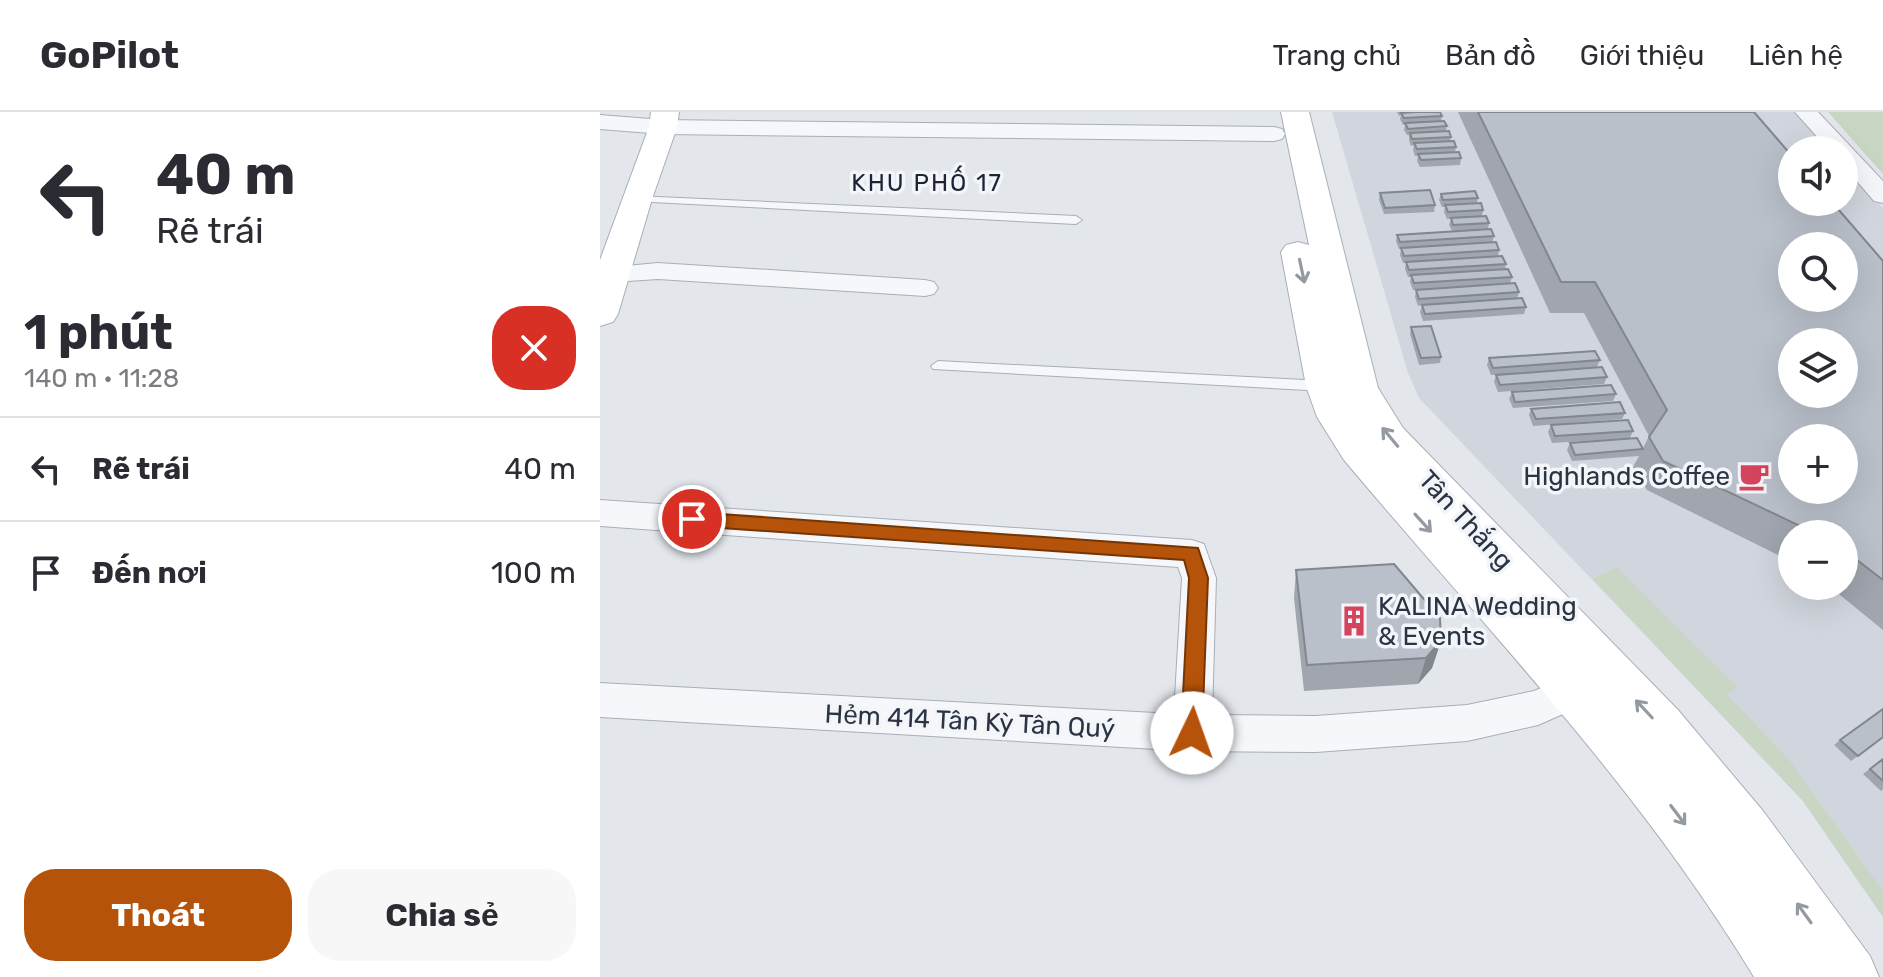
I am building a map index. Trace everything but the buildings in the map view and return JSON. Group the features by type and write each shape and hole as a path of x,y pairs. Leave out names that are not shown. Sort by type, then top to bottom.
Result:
{"street":[{"path":"1806,112 1829,136"},
{"path":"600,122 1280,119"},
{"name":"Tân Thắng","path":"1280,119 1325,386 1337,417 1358,449 1575,691 1663,796 1711,858 1788,977"},
{"name":"Tân Thắng","path":"1280,119 1359,388 1370,412 1409,459 1660,726 1744,830 1849,977"},
{"path":"600,314 610,266 664,120"},
{"path":"1858,168 1883,196"},
{"path":"610,266 925,288"},
{"path":"600,513 1192,554 1199,578 1192,733"},
{"name":"Hẻm 414 Tân Kỳ Tân Quý","path":"600,700 1192,733 1316,734 1467,723 1538,708 1575,691"}],"lane":[{"path":"636,199 1076,220"},
{"path":"938,366 1325,386"}],"shaded area":[{"path":"1332,112 1799,112 1820,136 1778,136 1778,216 1858,216 1858,179 1883,208 1883,917 1803,801 1419,398 1408,373"}],"green space":[{"path":"1828,112 1883,112 1883,174 1858,146 1858,136 1849,136"},
{"path":"1616,567 1737,687 1727,695 1788,758 1883,891 1883,917 1803,801 1593,579"}],"place":[{"name":"Highlands Coffee","path":"1754,476"},
{"name":"KALINA Wedding & Events","path":"1354,621"}],"district":[{"name":"KHU PHỐ 17","path":"927,183"}],"route":[{"path":"692,519 1184,551 1192,554 1199,578 1192,733"}]}
